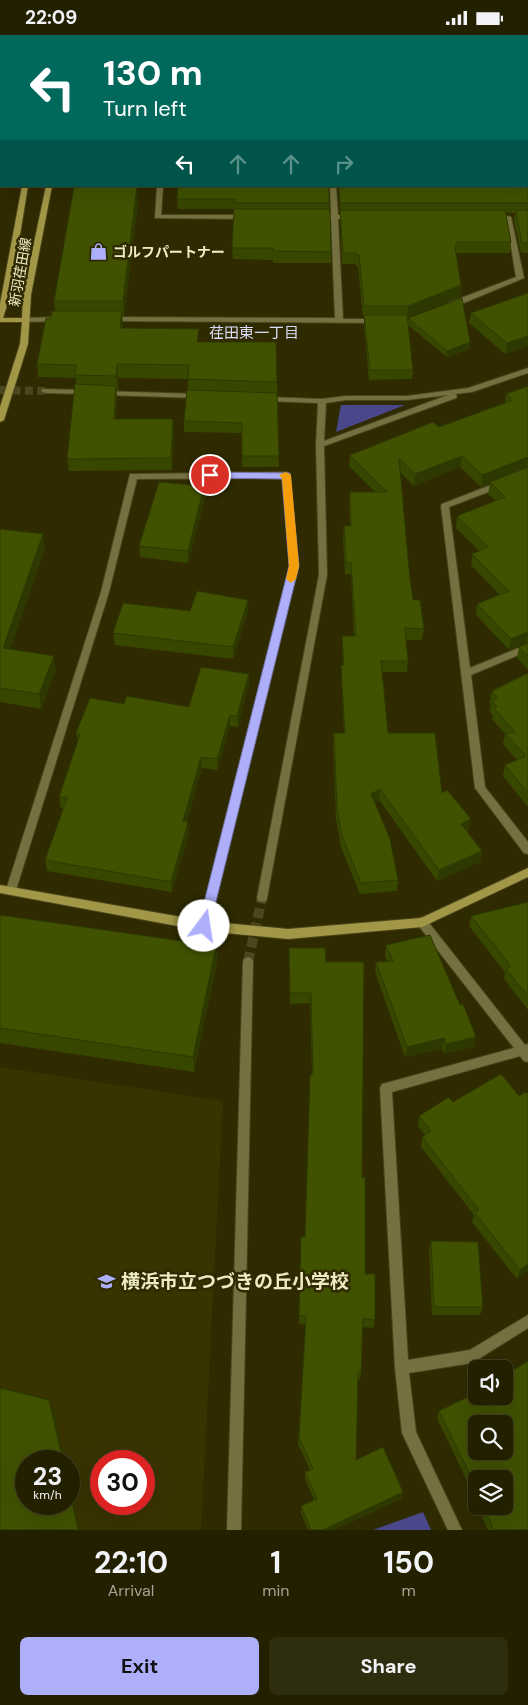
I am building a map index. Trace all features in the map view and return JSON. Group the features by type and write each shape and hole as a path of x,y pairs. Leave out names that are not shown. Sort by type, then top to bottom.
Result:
{"street":[{"name":"新羽荏田線","path":"0,319 6,296 25,187"},
{"name":"新羽荏田線","path":"0,420 24,344 27,295 49,187"},
{"path":"160,187 157,217 255,217"},
{"path":"333,187 339,320"},
{"path":"305,217 363,217"},
{"path":"498,217 518,217"},
{"path":"442,308 520,278 508,217"},
{"path":"0,319 67,319"},
{"path":"96,319 388,321"},
{"path":"320,445 528,369"},
{"path":"253,398 322,401 346,398 407,397 469,390"},
{"path":"45,391 203,397"},
{"path":"262,898 323,575 320,445 322,401"},
{"path":"204,926 294,566 286,475 133,475 105,592 5,890 204,926 288,934 422,922 528,872"},
{"path":"510,480 445,506 480,788 528,850"},
{"path":"466,673 528,647"},
{"path":"422,922 526,1052 386,1088 402,1368 409,1433 455,1530"},
{"path":"234,1530 248,962"},
{"path":"402,1368 472,1356 528,1321"}],"shaded area":[{"path":"341,405 405,405 336,432"},
{"name":"横浜市立つづきの丘小学校","path":"0,1067 223,1101 201,1530 0,1530"},
{"path":"423,1512 431,1530 373,1530"}],"building":[{"path":"74,187 137,187 123,301 54,301"},
{"path":"178,187 329,187 329,203 235,203 235,199 177,199"},
{"path":"339,187 528,187 528,203 340,203"},
{"path":"234,209 330,209 331,252 273,251 273,248 232,248"},
{"path":"340,210 505,210 511,242 456,242 455,247 461,285 408,306 364,306 359,255 356,253 343,253"},
{"path":"528,210 528,243 522,243 516,211"},
{"path":"528,293 528,336 507,343 471,313"},
{"path":"462,298 470,342 447,351 408,318"},
{"path":"52,311 122,311 120,328 199,329 197,342 276,342 277,382 188,379 189,365 117,364 116,376 75,375 76,365 37,364 46,318 51,318"},
{"path":"364,315 407,315 413,370 370,370"},
{"path":"75,384 116,386 114,419 173,419 171,458 67,459"},
{"path":"528,386 528,457 482,475 462,456 415,474 399,458 413,600 420,600 424,629 405,628 408,661 381,661 388,733 435,733 442,793 447,790 471,819 461,824 482,851 439,870 380,789 371,794 390,839 398,880 361,883 342,836 337,808 334,733 345,733 341,665 344,665 342,636 356,636 351,563 346,563 344,526 351,526 350,492 387,492 350,455 433,422 439,427 513,400 506,394"},
{"path":"187,390 277,393 279,456 242,456 242,423 184,421"},
{"path":"528,467 528,632 511,639 477,604 509,591 472,554 488,547 457,516 505,497 490,482"},
{"path":"159,482 204,486 188,551 139,546"},
{"path":"0,529 43,534 3,648 54,656 39,694 0,688"},
{"path":"197,591 248,600 233,647 113,633 123,603 190,611"},
{"path":"528,643 528,656 519,647"},
{"path":"201,667 249,674 237,716 230,715 217,759 201,757 183,821 188,822 171,882 45,860 67,798 59,797 80,734 76,733 90,698 124,704 127,696 189,707"},
{"path":"528,673 528,793 505,765 526,756 505,733 516,733 494,708 497,706 492,701 497,698 492,691"},
{"path":"528,902 528,996 506,969 511,966 471,916"},
{"path":"0,915 216,946 193,1057 0,1028"},
{"path":"430,935 460,1005 463,1004 476,1037 446,1044 444,1038 407,1047 376,962 393,961 386,945"},
{"path":"289,948 325,948 326,962 364,962 362,1178 365,1177 365,1274 375,1274 375,1320 363,1319 361,1373 358,1372 356,1460 383,1447 403,1492 323,1530 311,1530 301,1506 317,1499 305,1472 313,1469 299,1437 306,1316 299,1316 301,1237 305,1237 310,1075 313,1075 311,993 290,993"},
{"path":"501,1074 519,1096 526,1092 528,1094 528,1264 520,1270 475,1213 479,1210 422,1137 431,1131 419,1116 449,1097 453,1102"},
{"path":"431,1241 478,1242 483,1307 434,1307"},
{"path":"528,1361 528,1530 494,1530 487,1515 513,1515 513,1470 468,1471 439,1411 468,1397 468,1405 513,1405 513,1370"},
{"path":"0,1388 49,1400 60,1450 15,1450 15,1515 75,1515 78,1530 0,1530"}],"tunnel":[{"path":"0,390 45,391"},
{"path":"248,962 262,898"}],"slow traffic":[{"path":"283,475 286,475 294,566 291,579"}],"place":[{"name":"ゴルフパートナー","path":"99,252"},
{"name":"横浜市立つづきの丘小学校","path":"107,1281"}],"district":[{"name":"荏田東一丁目","path":"254,333"}],"route":[{"path":"204,926 294,566 286,475 210,475"}]}
